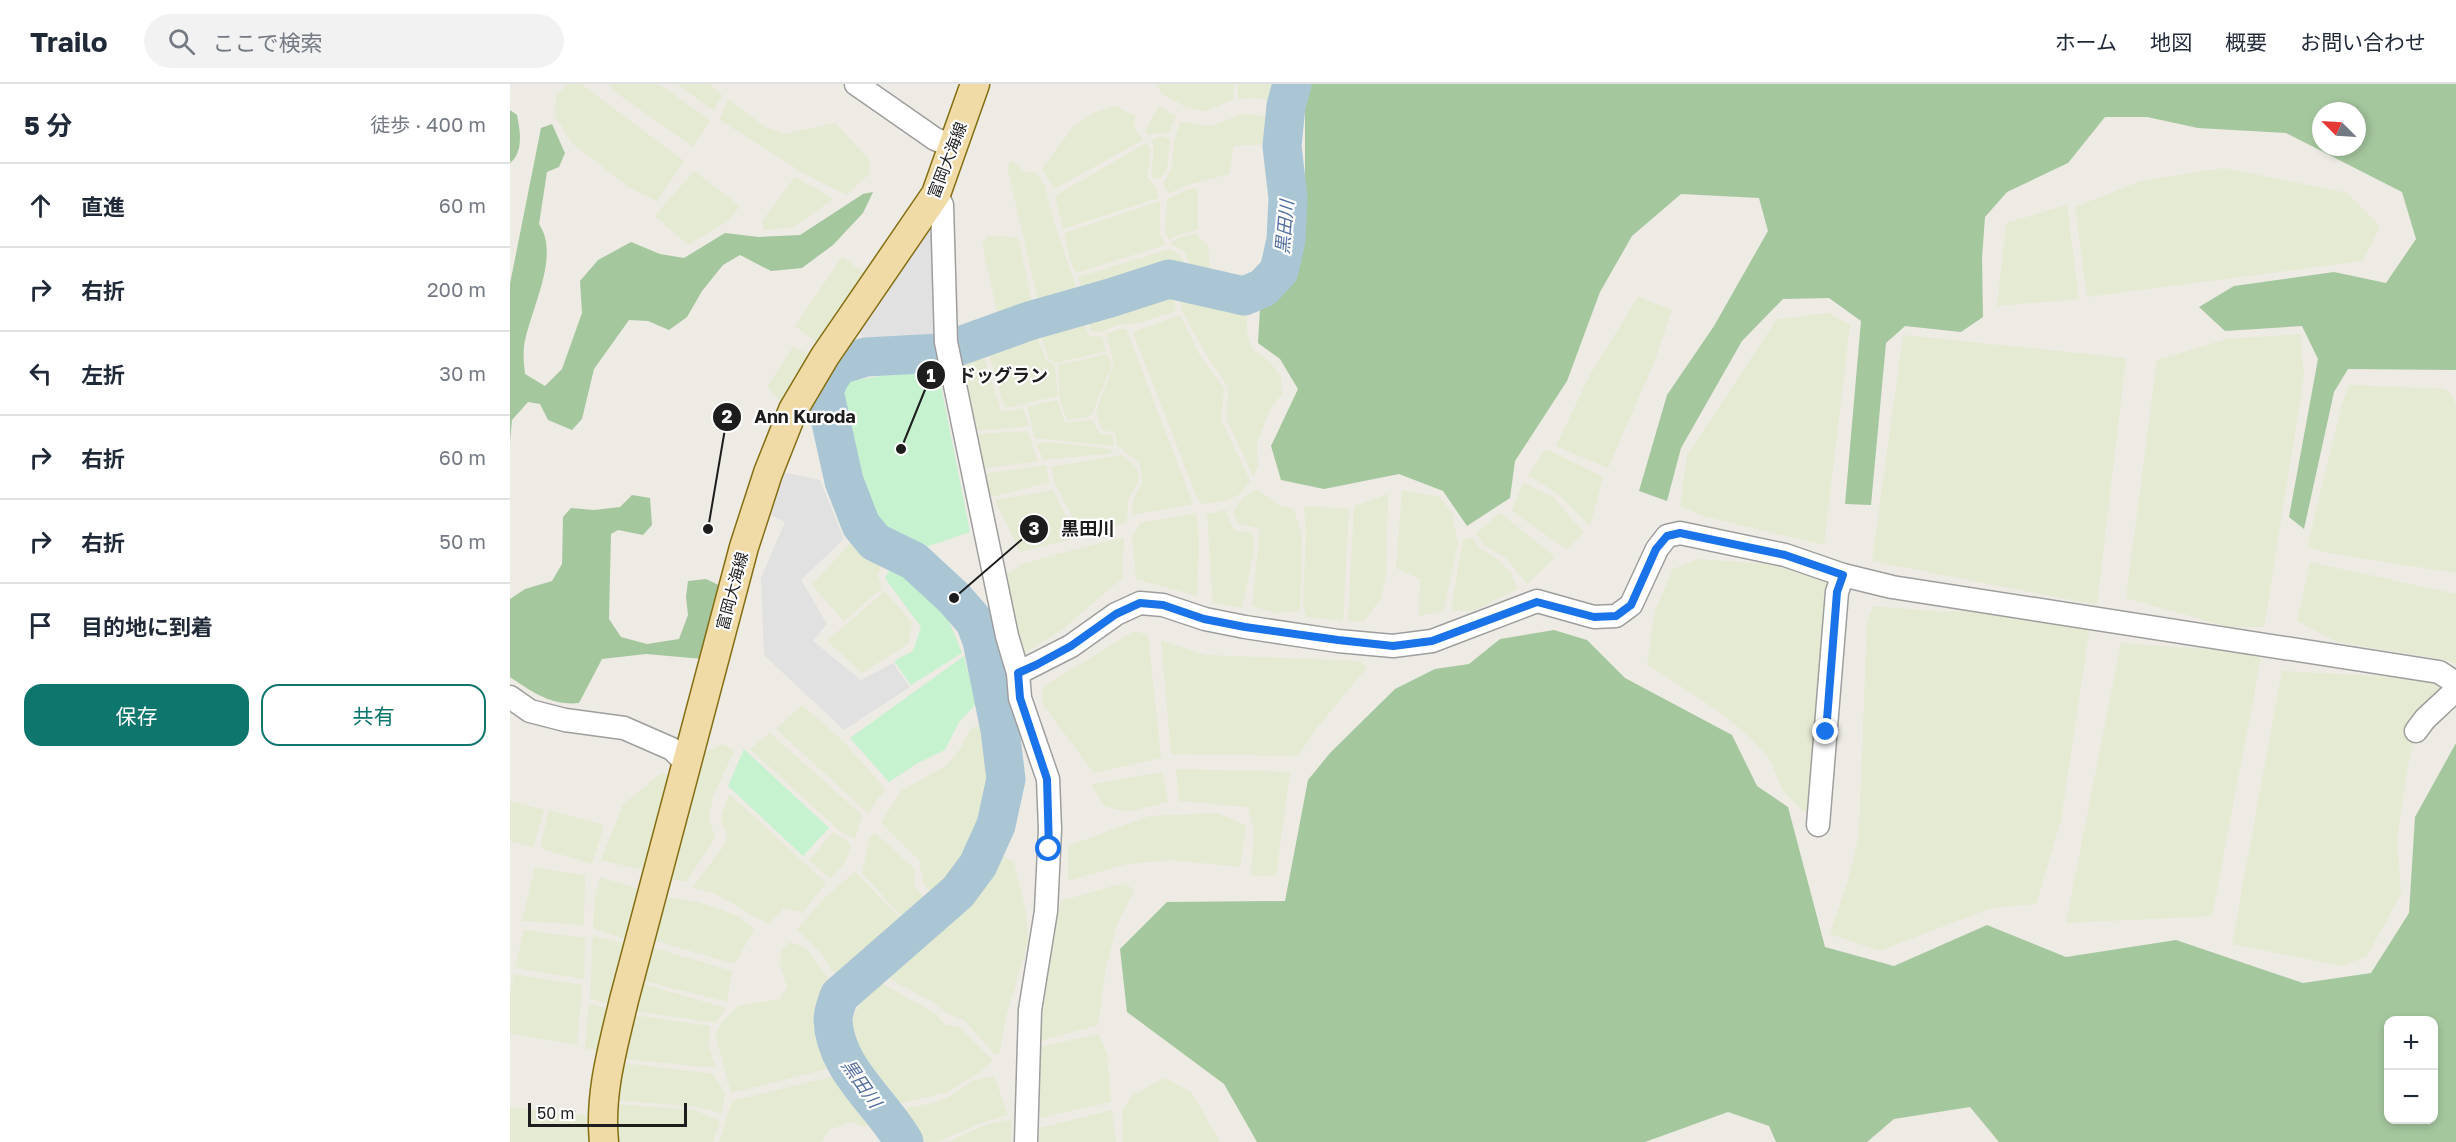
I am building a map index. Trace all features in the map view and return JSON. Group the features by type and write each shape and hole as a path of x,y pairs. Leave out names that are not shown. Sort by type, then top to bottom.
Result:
{"main road":[{"name":"富岡大海線","path":"604,1142 602,1120 609,1065 624,1000 744,546 768,473 793,410 825,356 936,194 975,84"}],"street":[{"path":"856,84 935,139 953,146"},
{"path":"936,194 942,205 948,351 1005,625 1018,673 1020,698 1047,779 1050,829 1046,911 1030,1010 1026,1142"},
{"path":"1018,673 1071,646 1116,614 1140,603 1163,605 1204,619 1245,627 1393,646 1432,641 1537,602 1594,617 1616,616 1631,605 1656,549 1667,536 1680,533 1785,555 1843,575 1892,587 2439,672 2456,683"},
{"path":"1818,825 1837,592 1843,575"},
{"path":"2416,731 2425,719 2456,690"},
{"path":"510,697 530,711 565,720 624,728 672,749 687,764"}],"green space":[{"path":"569,84 581,84 684,161 657,201 630,188 572,143 555,116 556,95"},
{"path":"608,84 659,84 710,120 693,147 617,93"},
{"path":"677,84 709,84 722,95 714,111"},
{"path":"1156,84 1234,84 1233,100 1204,111 1186,107 1162,94"},
{"path":"1238,84 1283,84 1278,102 1253,98 1237,99"},
{"path":"1305,84 2456,84 2456,370 2348,369 2334,392 2304,529 2289,517 2318,359 2302,326 2225,331 2199,307 2234,286 2334,272 2386,283 2416,239 2402,192 2331,156 2366,156 2366,102 2312,102 2312,146 2286,133 2198,128 2147,117 2105,117 2068,163 2007,192 1985,217 1982,258 1983,317 1961,332 1905,326 1886,343 1871,505 1845,504 1861,321 1829,298 1783,299 1742,341 1681,448 1667,501 1639,491 1667,395 1714,326 1768,231 1759,198 1681,194 1632,236 1600,292 1567,381 1515,461 1510,498 1467,526 1443,491 1399,474 1324,489 1281,480 1271,446 1298,389 1280,359 1258,343 1260,308 1292,271 1305,196"},
{"path":"728,99 765,127 784,134 835,123 869,159 869,174 846,195 805,174 720,120"},
{"path":"1115,106 1135,116 1134,128 1143,140 1054,189 1042,169 1073,127 1093,113"},
{"path":"1159,106 1176,116 1169,132 1149,135 1145,131"},
{"path":"510,110 517,115 520,141 517,153 510,163"},
{"path":"1246,113 1268,117 1274,125 1274,144 1234,146 1229,174 1194,183 1169,193 1163,184 1171,170 1175,138 1180,122 1211,126"},
{"path":"552,124 565,153 559,167 547,172 539,224 545,237 546,267 524,346 525,374 545,386 562,369 582,313 580,281 598,260 631,242 660,254 684,258 725,233 759,237 800,235 863,194 873,192 863,213 833,245 802,268 771,271 740,255 723,265 702,291 687,317 669,330 648,321 629,320 594,369 582,419 572,430 548,420 540,404 528,402 512,420 510,441 510,284 541,128"},
{"path":"1161,136 1170,139 1167,169 1160,179 1151,177 1154,148 1151,140"},
{"path":"1146,143 1151,149 1147,177 1156,188 1158,198 1063,229 1055,196"},
{"path":"1012,161 1026,173 1035,172 1045,186 1055,226 1079,295 1039,305 1007,166"},
{"path":"2224,168 2347,193 2380,226 2363,261 2087,297 2075,207 2141,181"},
{"path":"694,171 740,206 728,221 688,245 655,216"},
{"path":"795,177 833,199 794,227 764,230 762,221"},
{"path":"1192,188 1198,190 1198,229 1177,235 1170,240 1165,233 1167,199"},
{"path":"1160,201 1160,235 1165,245 1076,273 1069,257 1065,233"},
{"path":"2067,205 2079,299 1997,306 2006,223"},
{"path":"1196,234 1208,246 1210,269 1193,269 1184,251 1171,244 1177,238"},
{"path":"988,236 1018,237 1033,306 998,317 982,243"},
{"path":"1169,249 1179,254 1187,267 1146,273 1083,293 1078,277"},
{"path":"842,257 866,274 817,343 795,326"},
{"path":"1193,293 1247,315 1247,331 1252,349 1270,362 1281,377 1282,394 1270,409 1257,443 1258,467 1253,476 1227,420 1228,387 1182,311 1179,295"},
{"path":"1173,294 1176,311 1139,323 1117,325 1102,332 1091,331 1087,317 1115,307"},
{"path":"1638,297 1672,310 1655,360 1608,468 1556,446 1590,375"},
{"path":"1828,313 1850,325 1824,545 1706,517 1680,506 1687,456 1777,319"},
{"path":"1180,315 1200,356 1224,388 1221,420 1250,481 1240,494 1228,500 1202,504 1198,500 1133,332"},
{"path":"1082,318 1089,336 1102,337 1106,351 1056,363 1048,358 1040,331"},
{"path":"1126,329 1193,504 1132,515 1133,500 1142,483 1140,464 1117,445 1115,433 1102,430 1096,412 1114,363 1106,334"},
{"path":"1036,334 1046,360 1055,365 1058,396 1005,408 987,348"},
{"path":"2300,334 2304,376 2264,627 2229,627 2126,598 2157,360 2227,339"},
{"path":"1903,335 2126,358 2097,605 1872,561"},
{"path":"793,347 809,354 781,402 767,387"},
{"path":"982,350 1001,412 1023,408 1029,426 974,431 957,359"},
{"path":"1108,354 1111,367 1091,416 1067,420 1060,400 1058,365"},
{"path":"937,366 970,532 926,547 876,521 861,494 837,404 846,382"},
{"path":"2349,385 2445,389 2453,397 2456,406 2456,573 2327,553 2307,547 2342,404"},
{"path":"1057,400 1065,423 1092,420 1099,433 1113,436 1114,446 1035,438 1027,407"},
{"path":"1027,431 1038,461 980,469 975,434"},
{"path":"1052,442 1109,449 1114,453 1044,460 1036,444"},
{"path":"1546,449 1603,477 1590,526 1558,494 1528,475"},
{"path":"1122,455 1137,468 1139,480 1128,500 1127,522 1083,537 1054,481 1051,467"},
{"path":"1046,465 1049,482 997,496 986,495 982,474"},
{"path":"1523,483 1553,497 1584,533 1566,549 1512,511"},
{"path":"1257,489 1278,505 1294,509 1302,537 1300,611 1275,613 1252,606 1260,529 1238,523 1233,511 1245,496"},
{"path":"1053,490 1077,538 1020,552 995,500"},
{"path":"1402,490 1440,497 1452,513 1458,544 1443,611 1419,616 1420,579 1396,568"},
{"path":"1388,494 1386,576 1381,598 1364,621 1348,621 1354,506"},
{"path":"632,495 650,498 652,525 643,535 618,530 611,534 609,619 621,637 647,644 679,639 688,615 686,597 688,581 706,579 723,587 703,659 646,654 602,659 579,703 560,702 543,697 510,677 510,599 525,589 552,581 562,564 563,517 571,508 594,510 620,507"},
{"path":"1304,506 1349,509 1343,621 1306,617 1303,604 1306,534"},
{"path":"1226,510 1230,523 1236,531 1252,532 1254,550 1242,608 1213,603 1207,514"},
{"path":"1196,513 1199,539 1197,596 1136,579 1132,536 1140,523"},
{"path":"1500,513 1555,557 1527,584 1506,558 1485,546 1476,533"},
{"path":"1124,537 1122,578 1063,629 1023,654 1002,578 1024,563"},
{"path":"1472,537 1480,549 1495,557 1511,573 1517,589 1473,611 1451,611 1463,540"},
{"path":"853,540 867,556 883,563 877,574 882,588 844,621 812,585"},
{"path":"1699,559 1766,564 1829,579 1812,807 1804,812 1783,791 1771,761 1749,736 1717,710 1647,664 1655,611 1673,569"},
{"path":"2310,562 2456,594 2456,664 2446,660 2337,642 2297,621"},
{"path":"891,568 913,577 946,614 962,653 911,685 894,661 913,651 921,627 885,578"},
{"path":"885,591 912,623 909,643 862,673 827,641"},
{"path":"1873,606 1943,612 2006,610 2090,626 2061,820 2036,904 1991,908 1879,951 1830,934 1849,878 1859,833 1867,622"},
{"path":"1554,630 1587,640 1625,678 1732,735 1757,786 1788,807 1825,947 1894,966 1987,925 2066,957 2176,940 2303,983 2371,973 2409,913 2415,817 2456,743 2456,1142 1999,1142 1970,1107 1894,1119 1867,1142 1776,1142 1769,1126 1728,1112 1645,1142 1257,1142 1224,1084 1127,1012 1120,949 1167,902 1285,901 1308,780 1330,753 1395,689 1435,669 1469,664 1500,639"},
{"path":"1134,631 1148,635 1161,758 1094,773 1042,703 1043,687"},
{"path":"1161,640 1206,655 1360,661 1367,667 1316,729 1298,756 1171,754"},
{"path":"2121,643 2242,652 2261,658 2212,916 2066,923"},
{"path":"964,656 976,704 959,722 945,750 916,764 889,782 850,738"},
{"path":"2282,671 2433,679 2440,690 2420,715 2409,760 2397,837 2401,894 2367,956 2342,966 2232,944"},
{"path":"802,705 843,741 885,789 868,813 776,729"},
{"path":"979,725 994,764 989,809 967,855 933,896 923,882 919,860 881,823 901,791 947,765 960,749 970,729"},
{"path":"770,733 862,815 855,839 840,831 750,749"},
{"path":"723,744 734,751 713,796 709,817 715,838 686,882 670,879 703,753"},
{"path":"744,749 829,828 803,856 728,786"},
{"path":"1176,769 1290,772 1276,876 1251,875 1254,830 1248,807 1179,801"},
{"path":"1162,772 1168,802 1127,812 1104,806 1091,784"},
{"path":"660,774 671,774 647,871 601,860 623,805"},
{"path":"729,794 826,883 803,912 784,908 768,924 714,893 692,888 724,846 727,835 721,818"},
{"path":"510,801 544,810 533,847 510,841"},
{"path":"549,810 604,825 592,864 540,848"},
{"path":"1217,813 1246,825 1240,867 1171,860 1126,864 1068,881 1068,846 1149,816"},
{"path":"833,832 851,844 846,861 831,879 809,860"},
{"path":"875,833 915,869 915,886 926,901 906,921 862,873 870,837"},
{"path":"999,854 1014,862 1026,912 1028,942 1006,1016 1000,1053 995,1054 963,1019 948,1014 933,1002 888,978 965,908 980,889"},
{"path":"535,867 585,876 584,925 522,921"},
{"path":"855,872 900,918 899,925 835,974 820,952 797,930 824,898"},
{"path":"600,877 642,890 628,940 593,928 595,897"},
{"path":"1124,883 1134,890 1117,925 1106,968 1098,1025 1040,1041 1046,972 1061,901"},
{"path":"667,897 699,902 738,916 754,929 735,964 653,940"},
{"path":"524,930 585,938 584,979 515,968"},
{"path":"593,936 626,944 613,1005 590,999"},
{"path":"790,942 806,948 831,982 820,1008 818,1029 830,1068 731,1093 715,1035 721,1023 738,1006 780,999 787,987 779,962 783,948"},
{"path":"650,947 732,971 727,1002 641,980"},
{"path":"514,974 582,985 577,1045 510,1034 510,993"},
{"path":"639,983 726,1008 715,1023 634,1011"},
{"path":"881,983 934,1013 946,1025 960,1027 993,1061 979,1073 945,1093 896,1106 868,1065 851,1034 853,1017 864,998"},
{"path":"589,1003 610,1010 600,1051 585,1048"},
{"path":"633,1015 710,1026 708,1045 716,1068 624,1059"},
{"path":"1099,1034 1107,1054 1111,1102 1040,1118 1040,1047"},
{"path":"623,1063 713,1074 725,1093 722,1113 697,1107 615,1100"},
{"path":"994,1076 1008,1115 984,1122 937,1142 926,1142 902,1112 910,1107 934,1103 949,1097 974,1080"},
{"path":"831,1077 839,1080 874,1120 864,1127 851,1122 829,1130 822,1142 719,1142 732,1101"},
{"path":"1165,1078 1191,1092 1220,1142 1123,1142 1122,1111 1133,1095"},
{"path":"615,1104 694,1110 720,1121 713,1142 621,1142 613,1132"},
{"path":"510,1107 588,1116 589,1142 510,1142"},
{"path":"1112,1110 1116,1142 1039,1142 1040,1128"},
{"path":"1012,1119 1011,1142 947,1142 985,1125"}],"shaded area":[{"path":"935,229 937,336 903,340 864,338 856,331 924,232"},
{"path":"782,472 820,480 844,539 801,580 827,624 813,641 861,680 893,663 910,687 844,730 764,655 761,578 785,522 768,514"}],"waterway":[{"name":"黒田川","path":"904,1142 860,1084 841,1053 835,1037 834,1010 839,996 958,892 978,865 996,825 1006,779 1000,730 982,641 975,622 954,598 914,561 875,542 861,525 844,481 824,391 839,365 866,357 940,353 1029,321 1169,279 1244,296 1263,288 1279,271 1286,240 1288,198 1282,146 1286,106 1292,84"}],"place":[{"name":"ドッグラン","path":"901,449"},
{"name":"Ann Kuroda","path":"708,529"},
{"name":"黒田川","path":"954,598"}],"route":[{"path":"1049,849 1047,779 1020,698 1018,673 1071,646 1116,614 1140,603 1163,605 1204,619 1245,627 1393,646 1432,641 1537,602 1594,617 1616,616 1631,605 1656,549 1667,536 1680,533 1697,536 1785,555 1843,575 1837,592 1826,732"}]}
